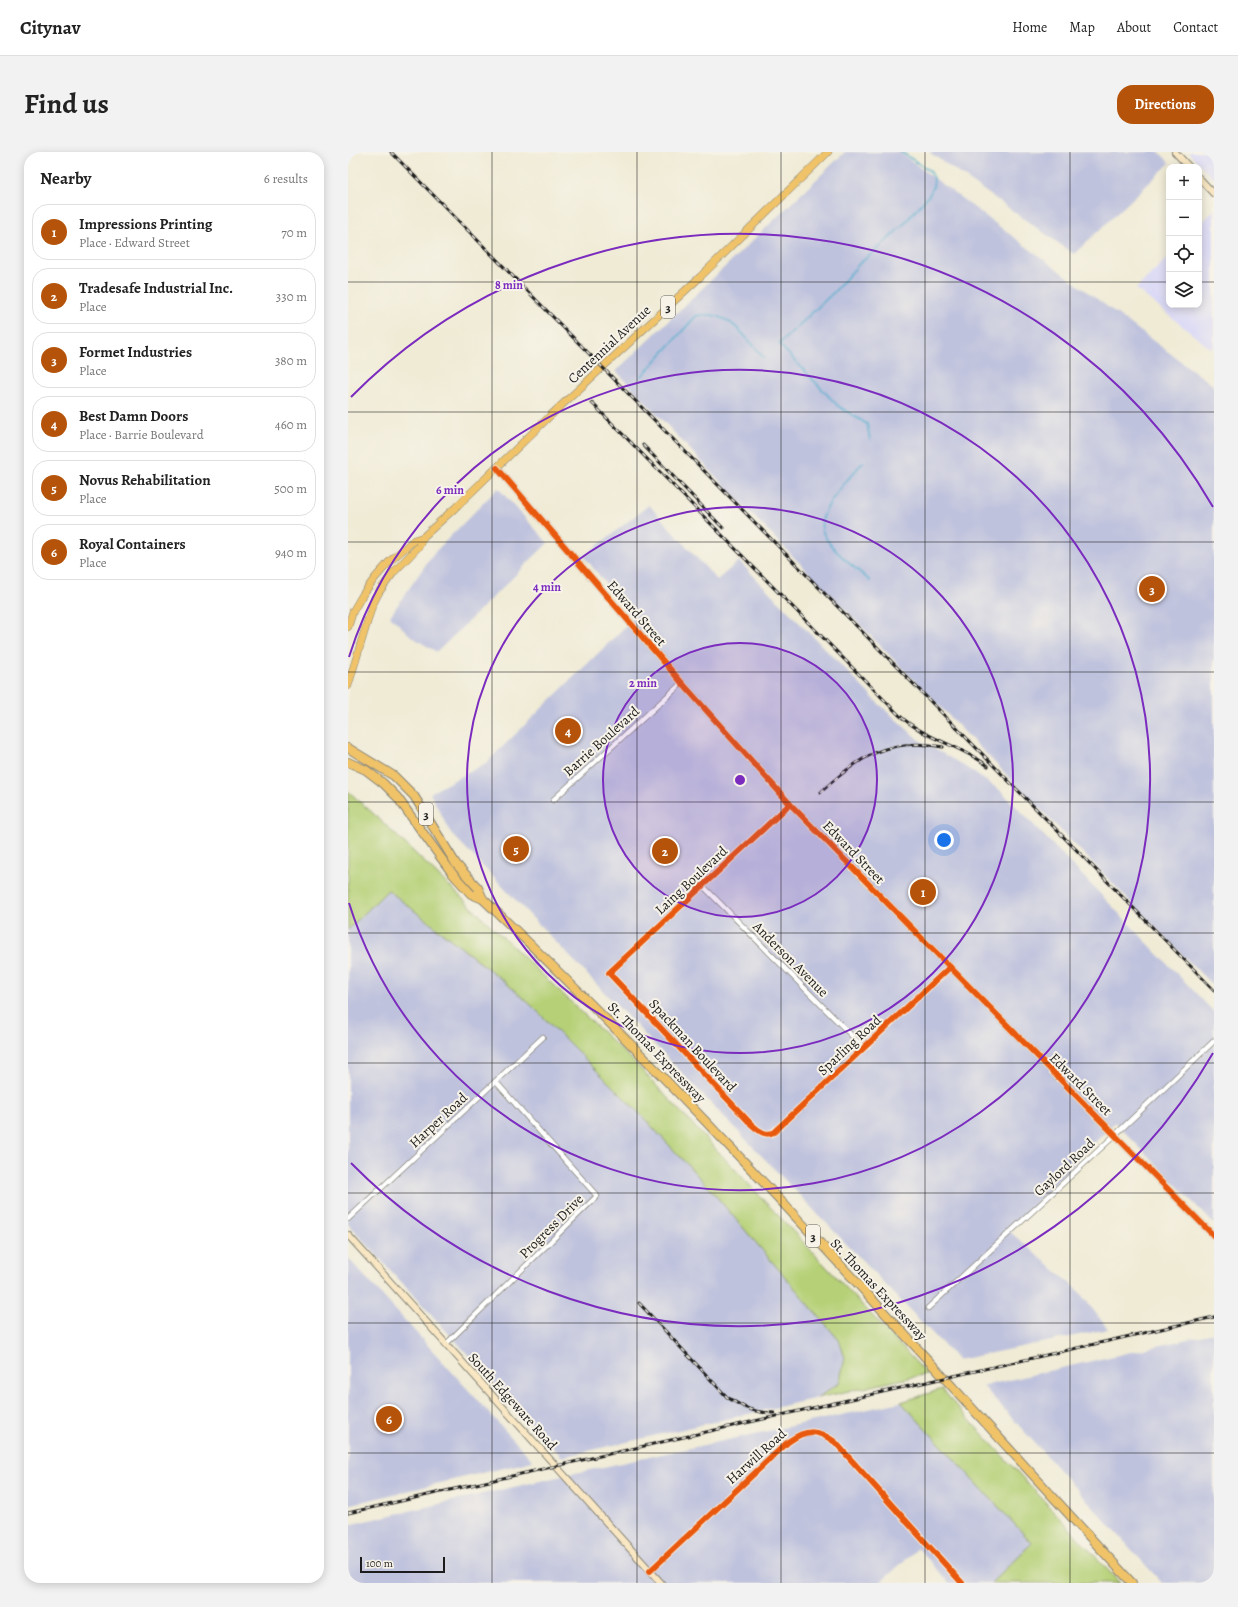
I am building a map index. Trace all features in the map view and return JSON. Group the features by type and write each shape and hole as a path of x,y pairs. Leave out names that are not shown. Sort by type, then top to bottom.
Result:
{"highway":[{"name":"St. Thomas Expressway","path":"348,748 394,776 414,796 456,864 478,888 483,899"},
{"name":"St. Thomas Expressway","path":"348,762 366,770 383,783 397,797 452,873 471,894 483,899 595,1007 687,1101 1132,1583"}],"main road":[{"name":"Centennial Avenue","path":"348,686 372,606 379,592 394,572 419,546 423,537 700,277 828,152"},
{"name":"Centennial Avenue","path":"348,627 353,611 374,578 414,540 423,537"}],"street":[{"path":"1175,152 1186,164"},
{"path":"1202,181 1214,194"},
{"name":"Edward Street","path":"497,468 682,683 790,804 1214,1236"},
{"name":"Barrie Boulevard","path":"553,800 682,683"},
{"name":"Laing Boulevard","path":"608,973 790,804"},
{"name":"Anderson Avenue","path":"703,886 864,1048"},
{"name":"Sparling Road","path":"761,1132 769,1134 774,1132 950,967"},
{"name":"Spackman Boulevard","path":"608,973 750,1124 761,1132"},
{"name":"Harper Road","path":"348,1219 543,1037"},
{"name":"Gaylord Road","path":"928,1308 1214,1041"},
{"name":"Progress Drive","path":"446,1344 597,1196 496,1082"},
{"name":"South Edgeware Road","path":"348,1235 661,1583"},
{"name":"Harwill Road","path":"650,1571 788,1442 796,1436 810,1431 826,1436 835,1442 962,1583"}],"shaded area":[{"path":"845,152 899,152 1214,386 1214,987 734,496 616,371"},
{"path":"929,152 1159,152 1170,163 1166,164 1166,167 1074,254"},
{"path":"1188,152 1214,152 1214,179 1202,167 1202,164 1199,164"},
{"path":"1214,210 1214,346 1211,349 1136,289 1166,259 1166,308 1202,308 1202,222"},
{"path":"498,488 548,543 437,652 412,637 390,616 433,554"},
{"path":"649,505 717,580 739,561 878,703 919,740 961,764 1001,791 1214,1012 1214,1224 1115,1122 1009,1231 1077,1289 1108,1329 958,1360 451,833 430,793 486,763 633,619 584,556"},
{"path":"388,890 505,982 531,1005 641,1115 710,1189 839,1340 845,1358 839,1383 817,1398 562,1457 348,1224 348,930"},
{"path":"348,1258 533,1461 348,1505"},
{"path":"1214,1333 1214,1583 1162,1583 983,1386"},
{"path":"901,1402 1032,1543 991,1583 949,1583 918,1548 880,1583 348,1583 348,1525 553,1478"}],"green space":[{"path":"348,791 635,1063 927,1374 817,1398 839,1383 845,1358 839,1340 710,1189 641,1115 531,1005 505,982 388,890 348,930"},
{"path":"942,1389 1120,1583 991,1583 1032,1543 901,1402"}],"waterway":[{"path":"870,440 867,424 838,406 779,344 834,292 859,264 903,225 929,195 933,188 934,178 930,171 901,152"},
{"path":"641,377 696,316 717,316 727,320 743,333 764,358"},
{"path":"863,462 830,503 822,521 822,529 829,543 835,550 870,581"}],"railway":[{"path":"391,152 1214,990"},
{"path":"592,403 899,715 920,731 966,753 988,766"},
{"path":"643,445 723,528"},
{"path":"821,792 834,780 861,760 891,747 924,744 943,747"},
{"path":"639,1303 727,1397 749,1409 774,1413"},
{"path":"348,1513 1214,1317"}],"cycle path":[{"path":"497,468 682,683 790,804 1214,1236"},
{"path":"790,804 609,973 751,1124 765,1133 768,1134 774,1132 950,967"},
{"path":"650,1571 788,1442 800,1435 812,1432 823,1435 835,1442 962,1583"}],"place":[{"name":"Formet Industries","path":"1152,589"},
{"name":"Best Damn Doors","path":"568,731"},
{"name":"Novus Rehabilitation","path":"516,849"},
{"name":"Tradesafe Industrial Inc.","path":"665,851"},
{"name":"Impressions Printing","path":"923,892"},
{"name":"Royal Containers","path":"389,1419"}]}
